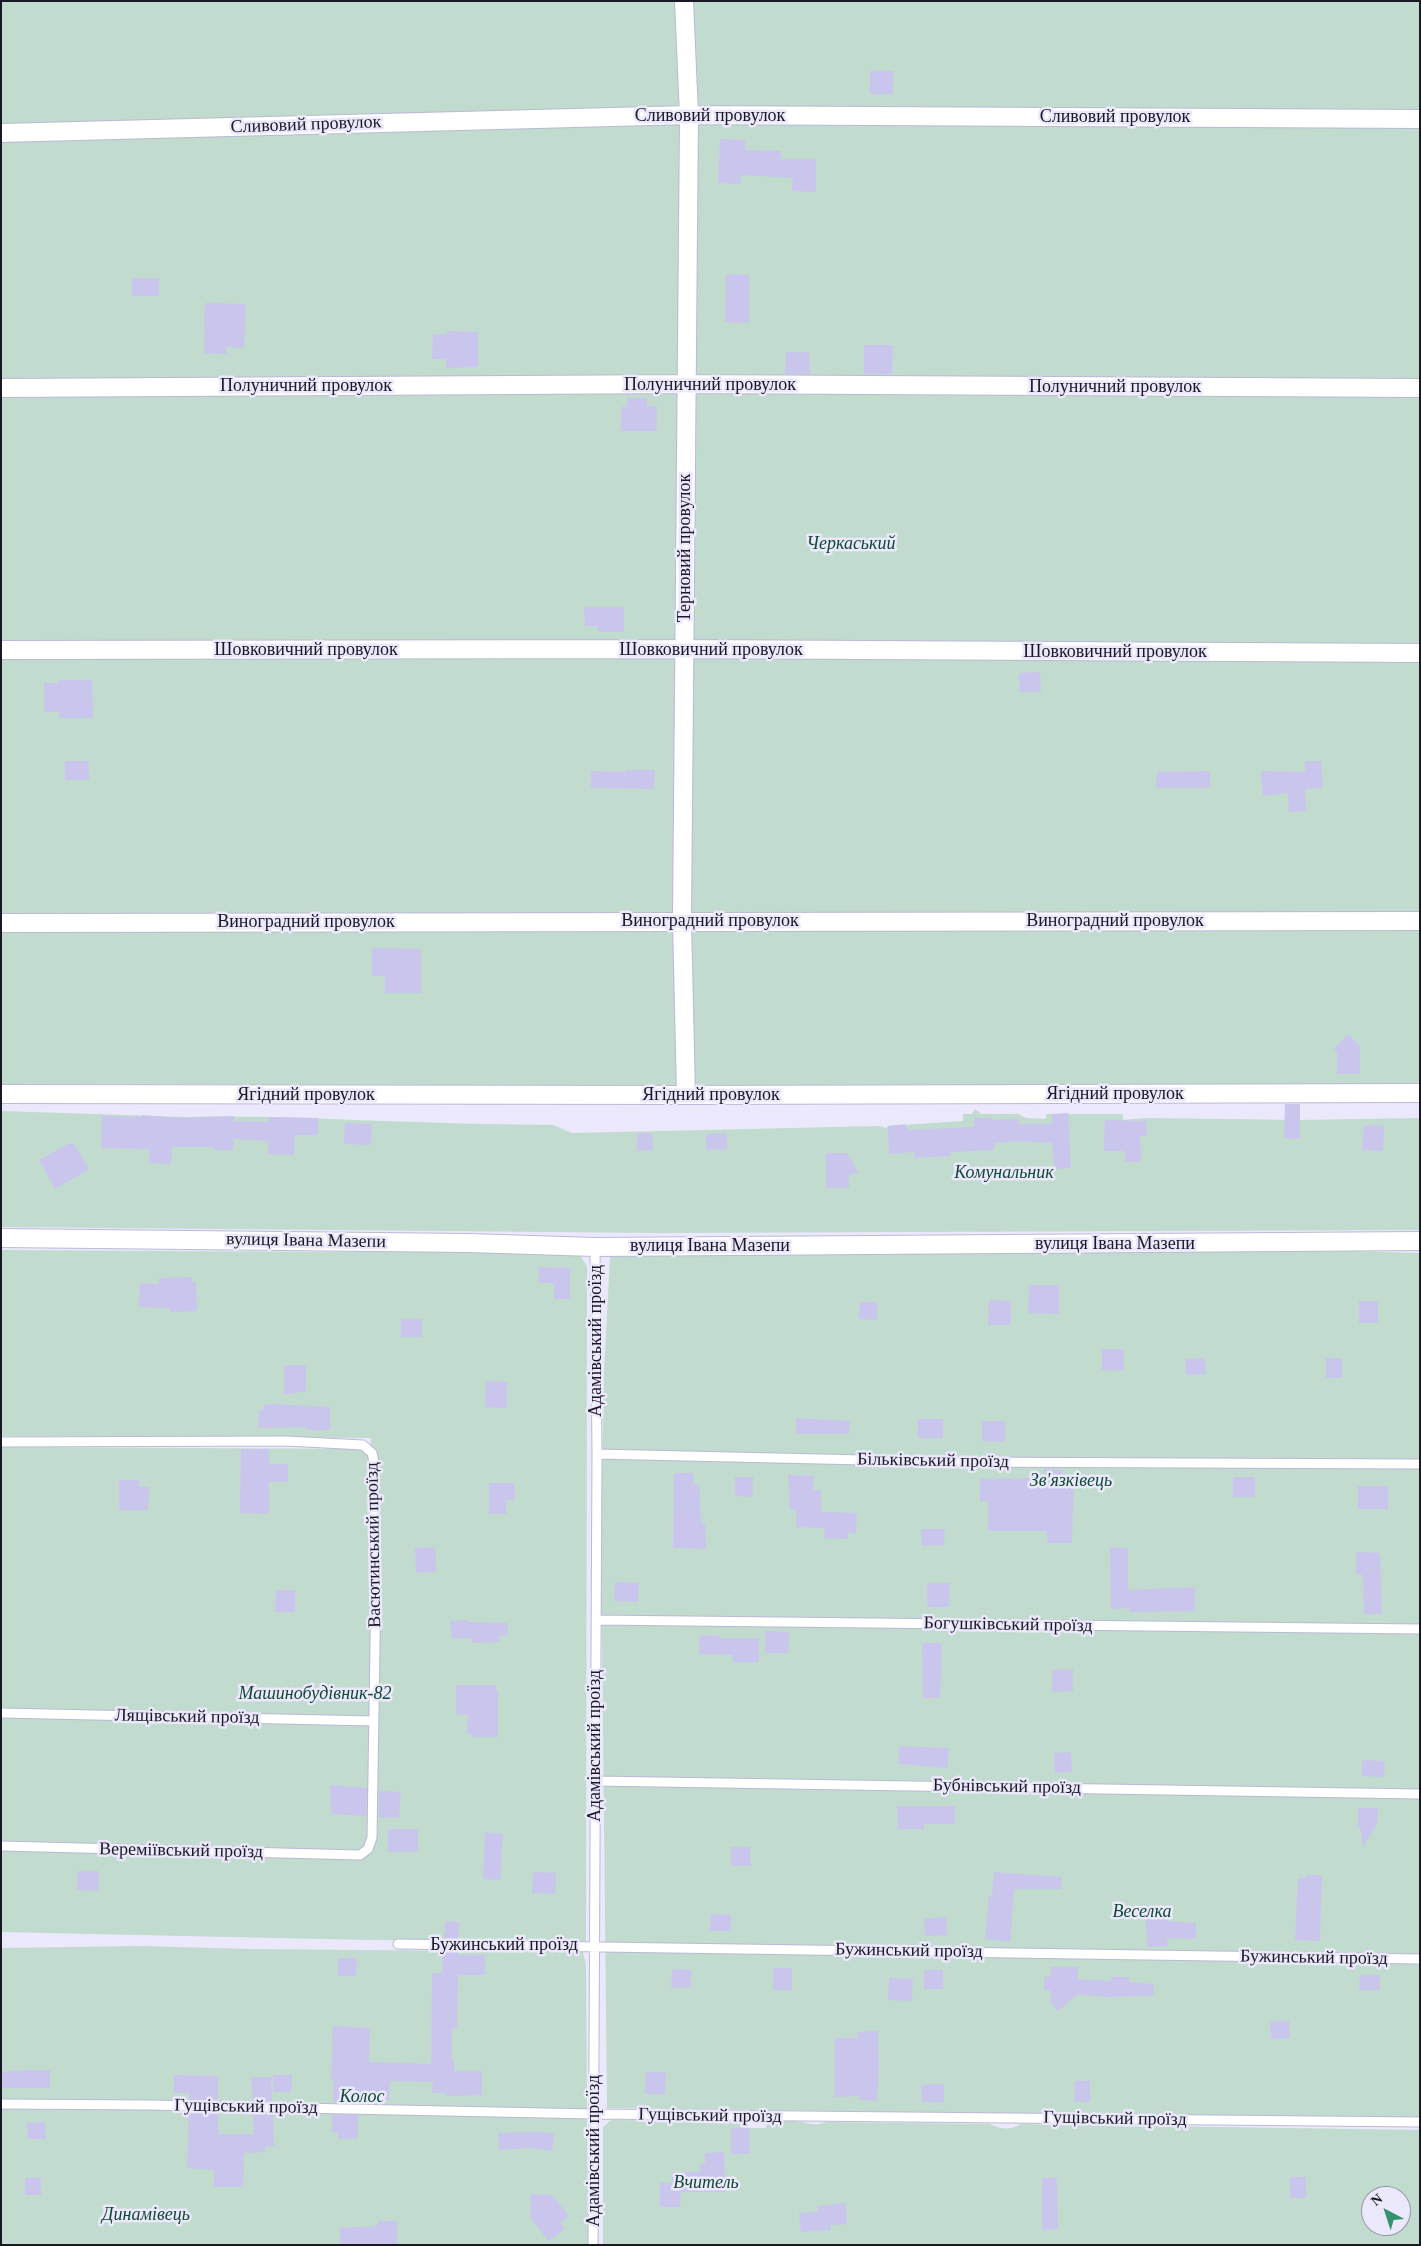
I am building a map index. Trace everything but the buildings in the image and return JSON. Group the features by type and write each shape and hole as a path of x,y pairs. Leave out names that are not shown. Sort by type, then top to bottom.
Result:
{"street":[{"name":"Терновий провулок","path":"684,1 689,115 682,920 686,1095"},
{"name":"Сливовий провулок","path":"1,133 689,115 1420,119"},
{"name":"Полуничний провулок","path":"1,388 686,384 1420,388"},
{"name":"Шовковичний провулок","path":"1,650 684,649 1420,653"},
{"name":"Виноградний провулок","path":"1,923 682,920 1420,921"},
{"name":"Ягідний провулок","path":"1,1094 1420,1093"},
{"name":"вулиця Івана Мазепи","path":"1,1238 469,1243 595,1247 1420,1241"}],"lane":[{"name":"Адамівський проїзд","path":"593,2245 597,1454 595,1247"},
{"name":"Васютинський проїзд","path":"1,1442 286,1441 363,1446 372,1453 374,1462 376,1582 372,1838 368,1849 360,1855"},
{"name":"Більківський проїзд","path":"597,1454 954,1462 1420,1464"},
{"name":"Богушківський проїзд","path":"596,1620 1420,1629"},
{"name":"Лящівський проїзд","path":"1,1713 374,1721"},
{"name":"Бубнівський проїзд","path":"594,1781 1420,1794"},
{"name":"Вереміївський проїзд","path":"1,1846 360,1855"},
{"name":"Бужинський проїзд","path":"398,1944 1420,1959"},
{"name":"Гущівський проїзд","path":"1,2104 595,2114 1420,2122"}],"green space":[{"name":"Черкаський","path":"1,1 1420,1 1420,1086 353,1087 201,1084 1,1084"},
{"name":"Комунальник","path":"975,1109 981,1114 1018,1114 1026,1118 1046,1119 1046,1114 1123,1114 1123,1120 1145,1118 1300,1120 1420,1118 1420,1230 659,1233 1,1227 1,1111 553,1125 572,1133 880,1126 886,1128 888,1126 963,1121 963,1114 972,1114"},
{"name":"Машинобудівник-82","path":"1,1250 333,1252 384,1250 580,1255 587,1266 586,1941 369,1940 1,1932 1,1447 370,1449 371,1438 1,1436"},
{"path":"1351,1251 1420,1253 1420,2119 607,2108 602,1628 600,1604 604,1373 610,1255"},
{"name":"Колос","path":"141,1946 249,1949 583,1952 586,1965 588,2245 1,2245 1,1948"},
{"name":"Вчитель","path":"611,2120 746,2121 749,2128 766,2128 767,2122 797,2121 814,2124 826,2122 989,2124 1005,2128 1013,2128 1021,2124 1420,2130 1420,2245 603,2245 603,2127"}],"park label":[{"name":"Зв'язківець","path":"1071,1481"},
{"name":"Веселка","path":"1142,1912"},
{"name":"Динамівець","path":"146,2215"}]}
